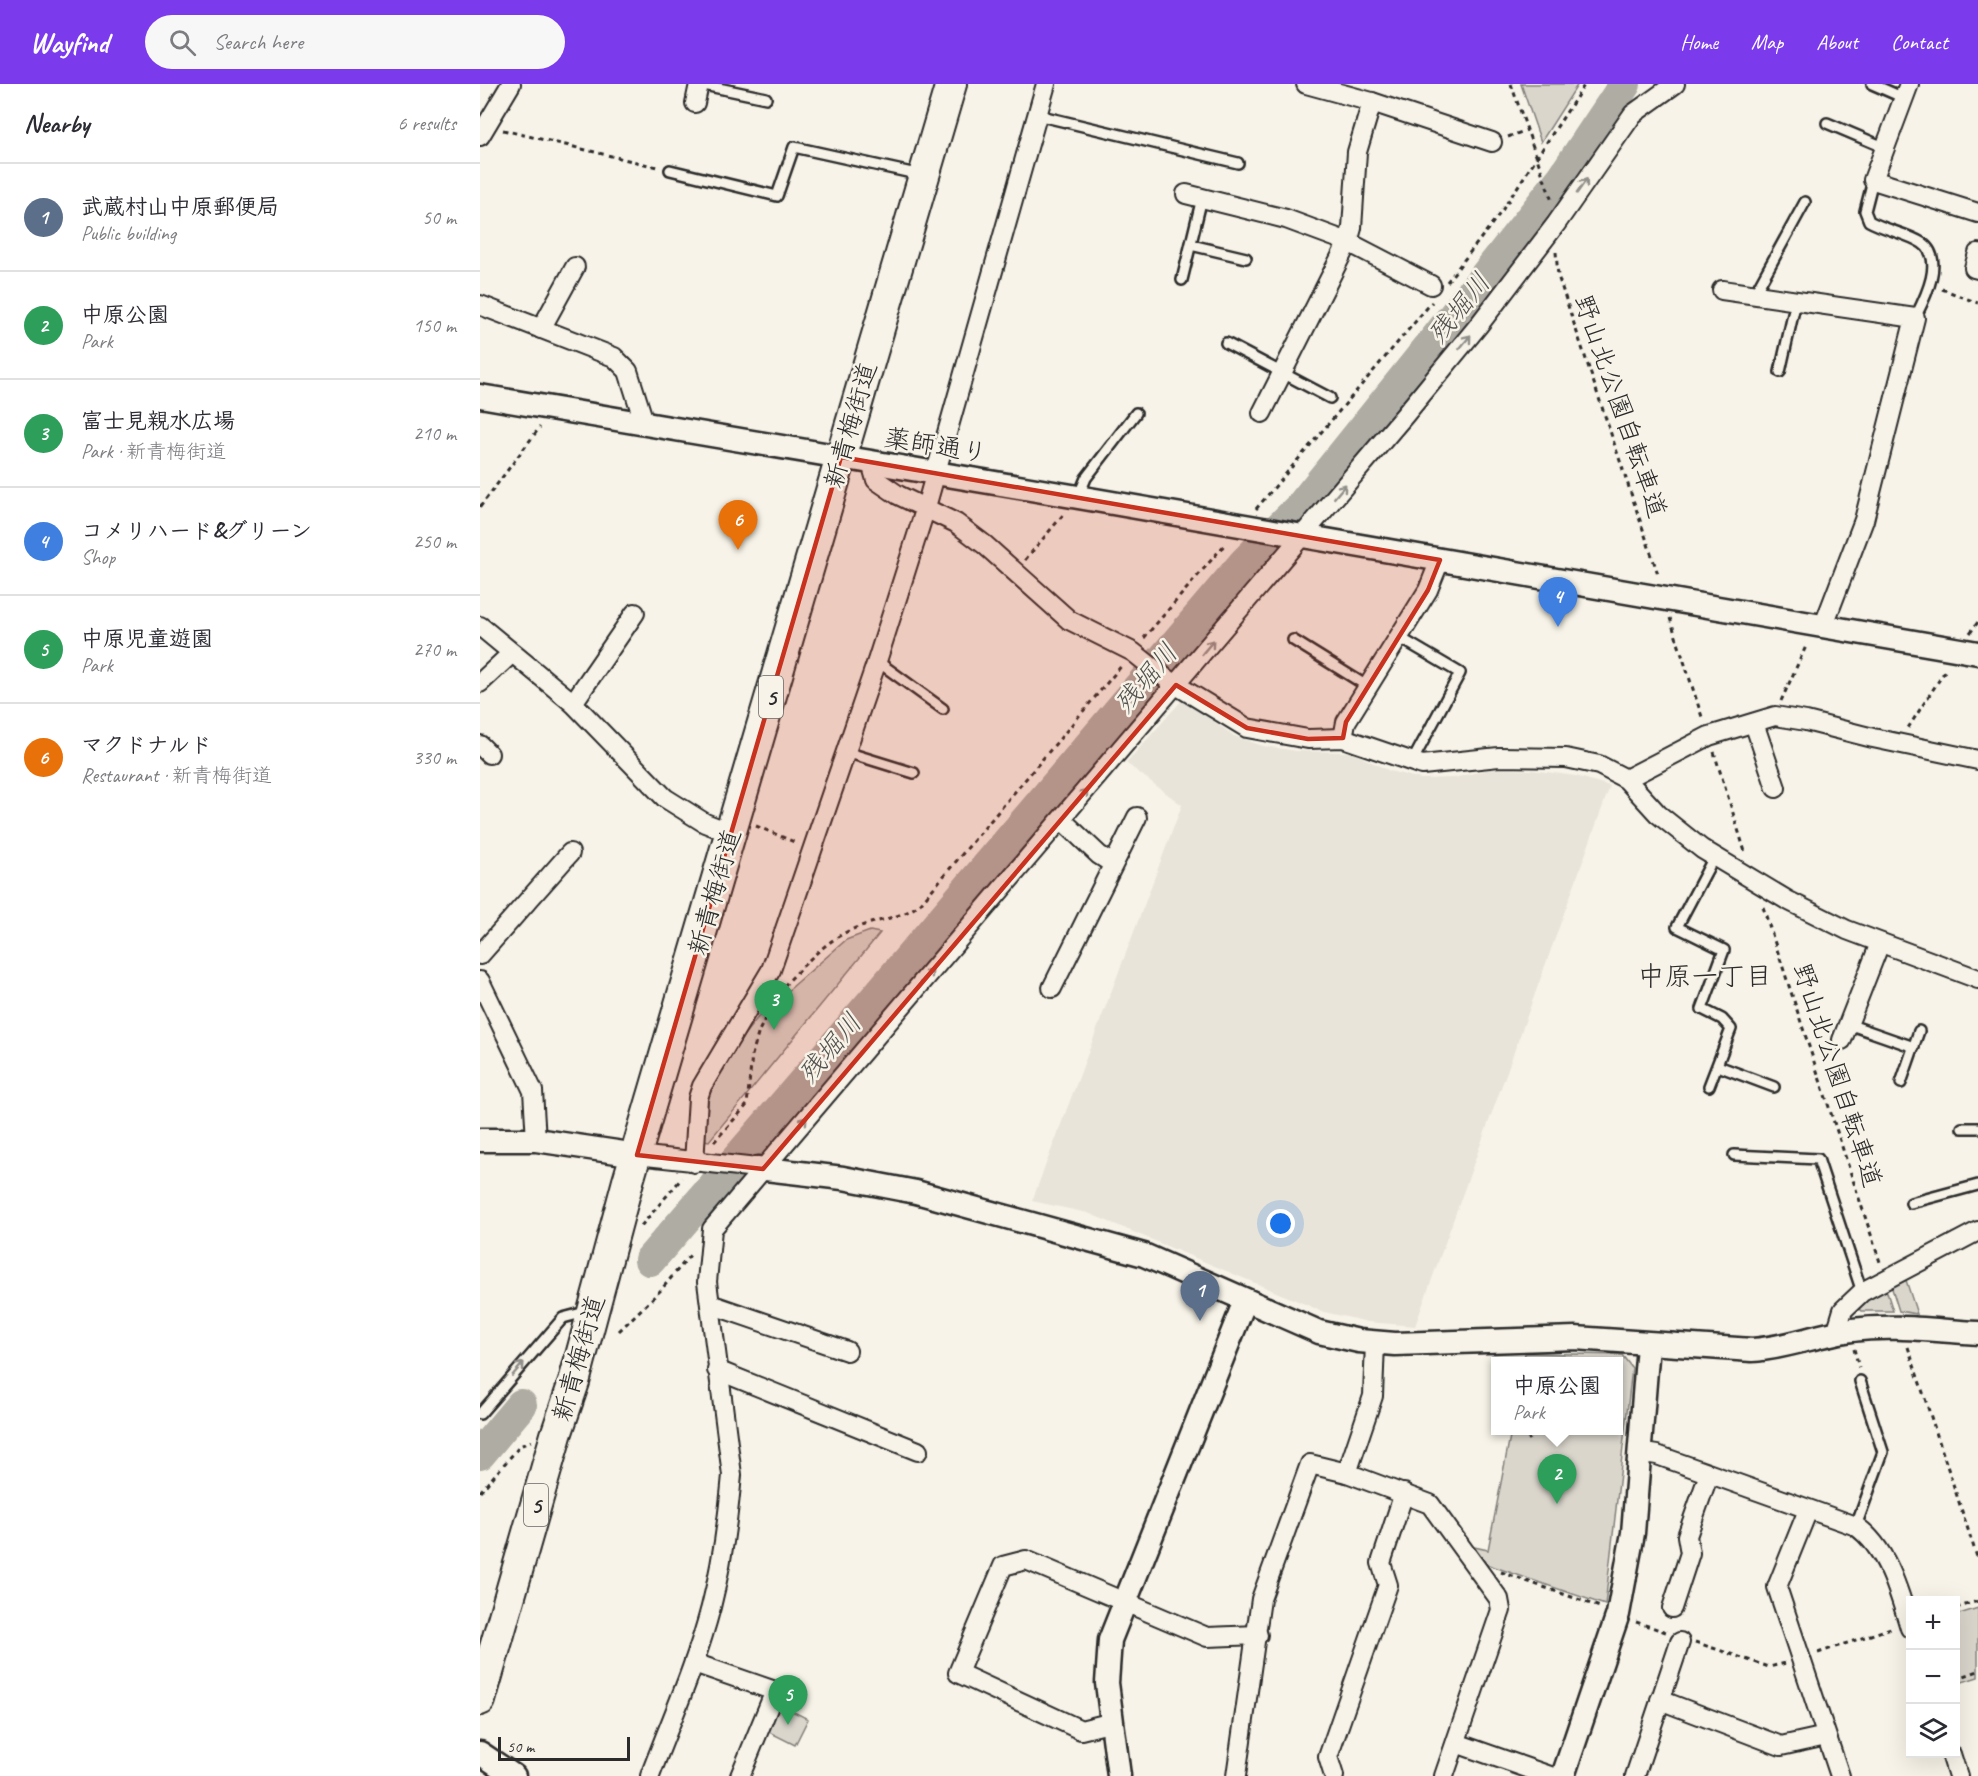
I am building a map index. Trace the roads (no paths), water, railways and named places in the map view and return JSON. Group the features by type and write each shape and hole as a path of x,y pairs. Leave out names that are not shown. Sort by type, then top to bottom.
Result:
{"main road":[{"name":"新青梅街道","path":"480,1700 556,1435 574,1382 592,1310 733,825 951,84"}],"street":[{"path":"483,131 511,84"},
{"path":"694,103 699,84"},
{"path":"693,1167 698,1098 714,1063 771,970 877,661 926,507 1046,84"},
{"path":"1305,84 1500,139"},
{"path":"650,1776 694,1663 711,1606 722,1552 732,1475 707,1282 712,1229 760,1168 1062,820 1172,683 1478,326 1556,224 1633,114 1675,84"},
{"path":"1907,91 1873,180 1978,213"},
{"path":"1262,413 1348,242 1352,228 1357,152 1372,102"},
{"path":"1194,196 1286,219 1348,242 1437,289"},
{"path":"1978,253 1974,268 1978,269"},
{"path":"542,329 575,267"},
{"path":"1722,290 1915,318 1864,520 1817,626"},
{"path":"480,305 614,357 628,371 645,425"},
{"name":"薬師通り","path":"480,396 935,474 1072,504 1299,535 1968,652"},
{"path":"871,464 876,480 898,495 926,507 985,545 1069,620 1135,654 1172,683 1247,728 1308,738 1343,738 1412,762 1431,765 1485,757 1566,758 1599,765 1626,779 1658,814 1714,857 1787,900 1847,930 1978,979"},
{"path":"1343,738 1346,722 1397,636 1435,578 1440,560"},
{"path":"573,702 635,613"},
{"path":"480,626 573,702 665,798 705,823 733,825"},
{"path":"480,683 512,653"},
{"path":"1626,779 1698,741 1775,716 1978,760"},
{"path":"1754,723 1776,788"},
{"path":"1052,988 1137,817"},
{"path":"1062,820 1099,855 1113,864"},
{"path":"480,955 570,853"},
{"path":"1845,1032 1880,943"},
{"path":"480,981 533,1091 536,1140"},
{"path":"480,1140 536,1140 637,1155 693,1167 760,1168 843,1178 916,1192 1144,1255 1319,1332 1375,1342 1575,1338 1648,1345 1752,1350 1773,1349 1884,1328 1978,1333"},
{"path":"1844,1337 1843,1310 1862,1292 1978,1231"},
{"path":"1119,1776 1107,1683 1110,1640 1245,1301"},
{"path":"710,1304 847,1351"},
{"path":"1347,1473 1373,1396 1375,1342"},
{"path":"1563,1776 1618,1614 1633,1533 1648,1345"},
{"path":"717,1370 918,1451"},
{"path":"1638,1452 1658,1455 1856,1526 1866,1533 1886,1562 1906,1614"},
{"path":"1236,1776 1258,1635 1261,1599 1310,1464 1347,1473 1430,1504 1501,1604 1444,1776"},
{"path":"1672,1608 1690,1554 1687,1536 1709,1474"},
{"path":"1334,1776 1328,1757 1389,1585 1381,1563 1404,1493"},
{"path":"1808,1510 1777,1587 1840,1776"},
{"path":"1113,1722 1081,1730 958,1673 1003,1566 1026,1560 1207,1637 1258,1635"},
{"path":"1635,1776 1682,1639"},
{"path":"694,1663 775,1691 740,1776"},
{"path":"1660,1700 1781,1746 1826,1736"},
{"path":"1456,1743 1550,1776"},
{"path":"480,1754 514,1776"},
{"path":"1952,1758 1958,1776"}],"lane":[{"path":"699,84 766,98"},
{"path":"1872,84 1907,91"},
{"path":"1037,115 1238,163"},
{"path":"1827,123 1886,148"},
{"path":"670,170 777,196 794,147 924,175"},
{"path":"1873,180 1865,211 1869,221 1923,243 1932,261 1932,285 1915,318"},
{"path":"1182,280 1191,245 1194,196"},
{"path":"1754,295 1805,202"},
{"path":"1191,245 1246,258"},
{"path":"1780,372 1796,301"},
{"path":"1226,343 1330,398"},
{"path":"1072,504 1086,478 1136,413"},
{"path":"1397,636 1460,673 1412,762"},
{"path":"1293,640 1367,686"},
{"path":"877,661 943,709"},
{"path":"846,752 914,773"},
{"path":"1709,1086 1718,1066 1730,1026 1702,1009 1724,950 1677,927 1714,857"},
{"path":"1901,1083 1919,1031"},
{"path":"1845,1032 1914,1047"},
{"path":"1718,1066 1774,1088"},
{"path":"1962,1128 1978,1128"},
{"path":"1734,1155 1818,1159 1862,1292"},
{"path":"1911,1203 1978,1185"},
{"path":"480,1414 563,1318 592,1310"},
{"path":"1856,1526 1883,1452 1860,1381"}],"waterway":[{"name":"残堀川","path":"650,1260 1244,563 1302,505 1563,177 1625,84"},
{"name":"残堀川","path":"480,1454 521,1405"}],"place":[{"name":"マクドナルド","path":"738,550"},
{"name":"コメリハード&グリーン","path":"1558,627"},
{"name":"富士見親水広場","path":"774,1030"},
{"name":"武蔵村山中原郵便局","path":"1200,1321"},
{"name":"中原公園","path":"1557,1504"},
{"name":"中原児童遊園","path":"788,1725"}],"district":[{"name":"中原一丁目","path":"1705,976"}]}
